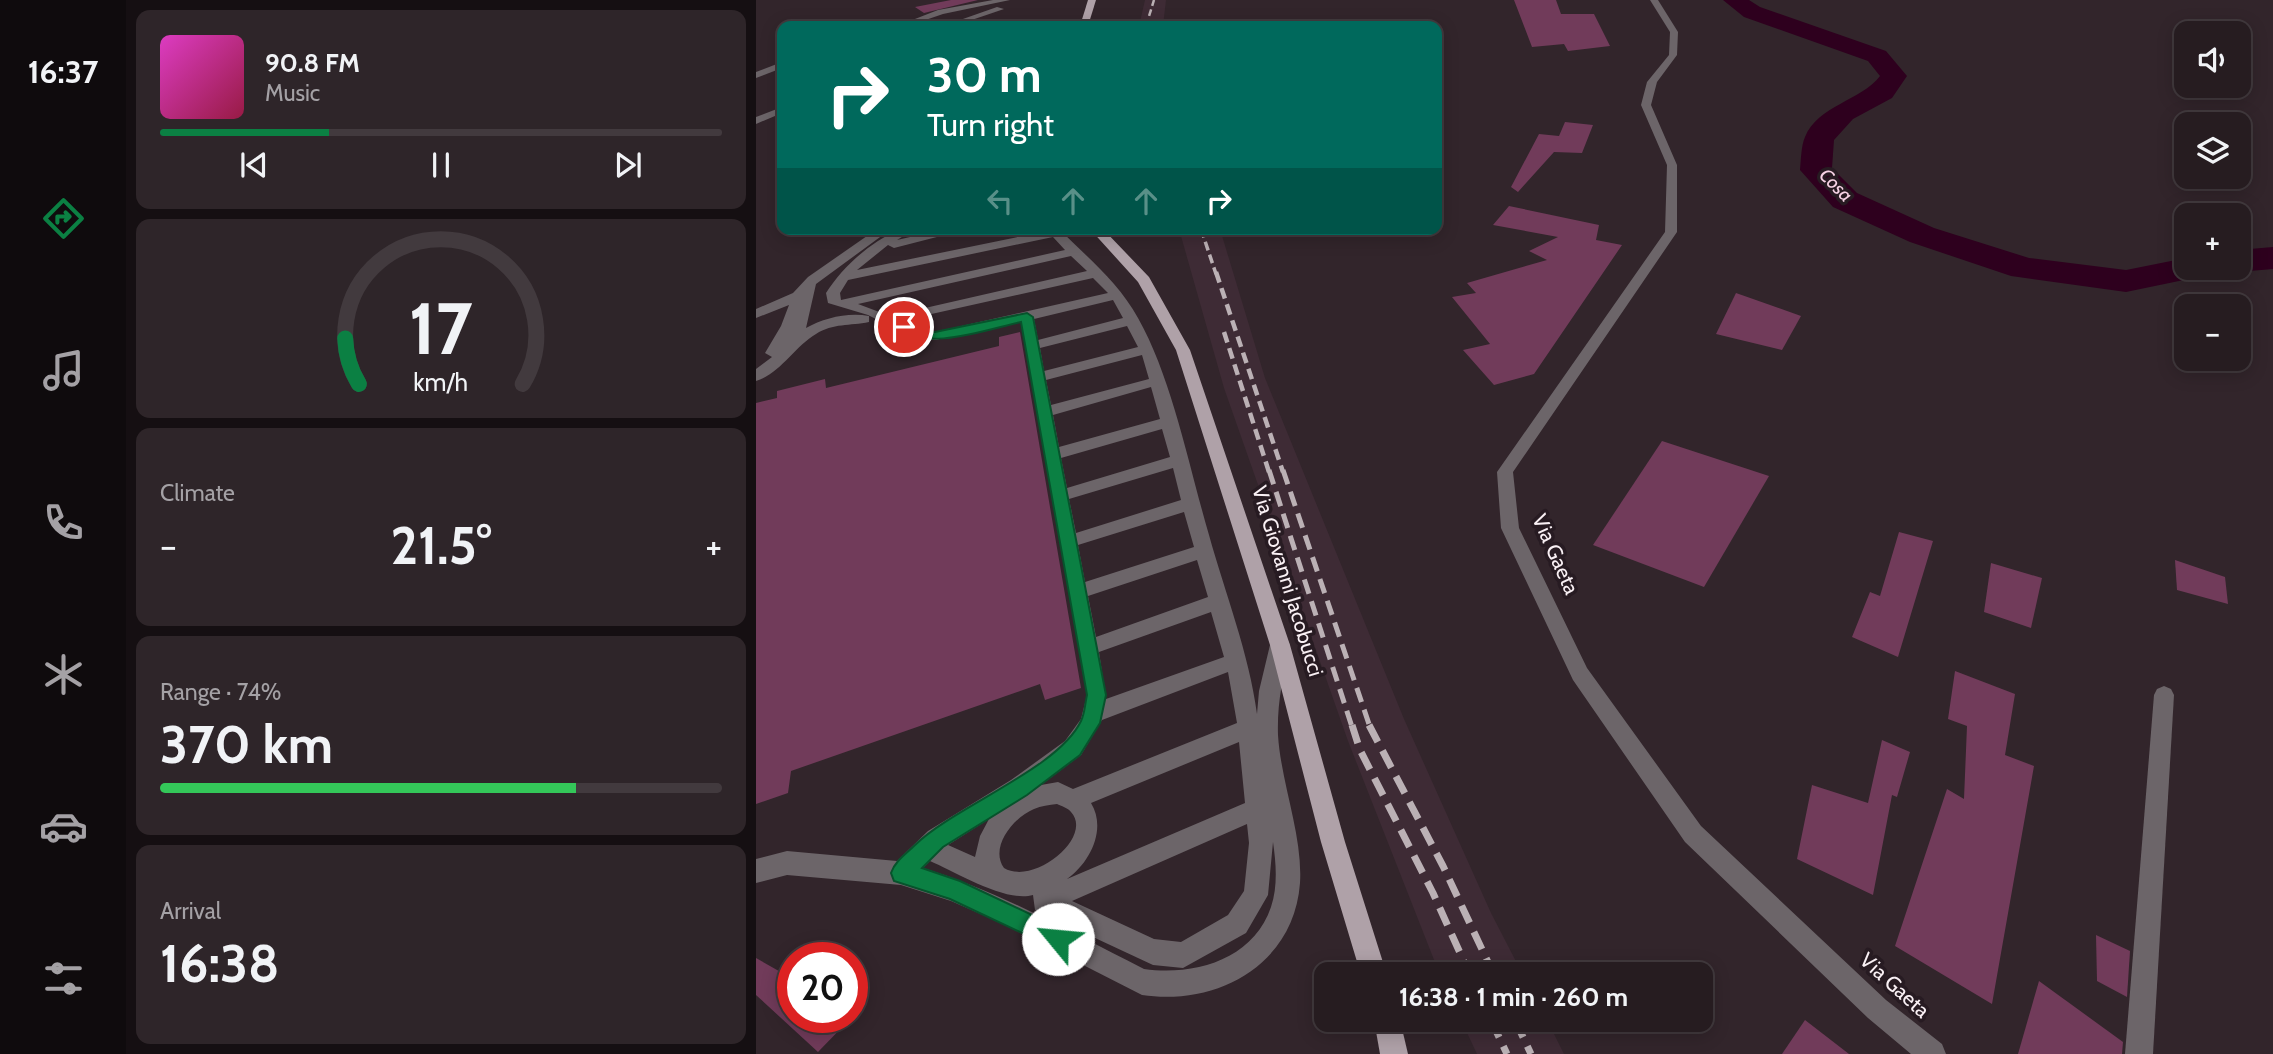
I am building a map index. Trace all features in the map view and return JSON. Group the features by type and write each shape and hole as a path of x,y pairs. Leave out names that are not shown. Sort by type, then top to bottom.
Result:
{"main road":[{"path":"1086,21 1092,0"},
{"name":"Via Giovanni Jacobucci","path":"1102,235 1144,280 1183,351 1280,645 1333,842 1370,962"},
{"path":"1390,1032 1396,1053"}],"street":[{"path":"915,21 941,12 1006,0 1004,7 963,21"},
{"name":"Via Gaeta","path":"1654,0 1674,32 1673,55 1652,82 1646,105 1672,166 1671,232 1505,472 1510,528 1580,674 1693,834 1877,1009 1932,1054"},
{"path":"756,75 777,68"},
{"path":"756,121 777,112"},
{"path":"756,314 798,296 810,284 879,237 900,235"},
{"path":"840,278 1036,235"},
{"path":"932,844 1013,886 1030,885 1046,890 1153,952 1183,955 1237,924 1256,895 1261,843 1244,694 1157,381 1147,349 1117,295 1058,235"},
{"path":"879,237 840,278 833,293 835,303 873,312 917,336 935,336 1117,295"},
{"path":"840,305 1076,251"},
{"path":"756,376 808,331 824,322 845,318 886,320 1097,273"},
{"path":"785,353 799,334 810,284"},
{"path":"756,366 775,351 798,296"},
{"path":"901,873 932,844 1020,788 1073,748 1091,723 1097,695 1027,317"},
{"path":"1032,346 1133,320"},
{"path":"1038,377 1147,349"},
{"path":"1044,411 1157,381"},
{"path":"1052,455 1169,422"},
{"path":"1060,496 1180,460"},
{"path":"1068,542 1192,503"},
{"path":"1078,592 1205,550"},
{"path":"1088,648 1219,601"},
{"path":"756,871 787,863 901,873 953,889 1008,913 1142,982 1164,988 1212,980 1233,968 1269,936 1283,910 1288,883 1282,826 1270,767 1268,697 1280,645"},
{"path":"1092,714 1235,661"},
{"path":"2139,1054 2164,695"},
{"path":"1075,799 1248,728"},
{"path":"932,844 1041,795 1058,793 1075,799 1082,805 1087,816 1087,831 1081,847 1046,890"},
{"path":"995,877 986,856 989,839 1012,809"},
{"path":"1046,890 1257,809"}],"shaded area":[{"path":"1145,0 1166,0 1164,21 1140,21"},
{"path":"1181,235 1222,235 1265,378 1404,719 1491,913 1516,962 1435,962 1348,741 1224,388"},
{"path":"1467,1032 1553,1032 1564,1054 1477,1054"}],"building":[{"path":"951,0 978,0 924,13 915,7"},
{"path":"1514,0 1556,0 1561,14 1594,14 1610,46 1568,51 1564,44 1532,47"},
{"path":"1565,122 1593,125 1582,153 1554,152 1518,192 1511,187 1539,134 1559,136"},
{"path":"1509,206 1599,225 1596,240 1622,245 1534,374 1494,385 1463,350 1490,344 1452,297 1476,293 1467,283 1547,260 1529,251 1558,237 1493,225"},
{"path":"1736,293 1801,316 1782,350 1716,334"},
{"path":"1020,332 1081,688 1045,700 1040,684 791,771 788,793 756,804 756,403 777,398 777,391 825,379 826,388 999,346 999,337"},
{"path":"1662,441 1769,476 1704,587 1593,545"},
{"path":"1899,532 1933,541 1898,657 1852,637 1870,592 1880,596"},
{"path":"2175,560 2225,577 2228,604 2177,590"},
{"path":"1991,563 2042,578 2031,628 1984,612"},
{"path":"1955,671 2015,694 2005,755 2034,766 1992,1004 1895,946 1947,789 1964,799 1967,726 1948,719"},
{"path":"1882,740 1910,752 1897,797 1892,795 1873,895 1797,859 1812,785 1868,803"},
{"path":"2096,935 2130,951 2127,997 2097,981"},
{"path":"756,958 777,970 777,1014 756,995"},
{"path":"2039,981 2123,1042 2122,1054 2018,1054"},
{"path":"1805,1020 1849,1054 1782,1054"},
{"path":"797,1033 836,1033 818,1052"}],"waterway":[{"name":"Cosa","path":"1734,0 1752,12 1821,34 1877,56 1894,76 1882,92 1843,113 1819,138 1816,170 1845,200 1922,235 2024,268 2126,281 2174,271"},
{"name":"Cosa","path":"2251,260 2273,258"}],"railway":[{"path":"1148,21 1154,0"},
{"path":"1203,235 1216,274"},
{"path":"1216,272 1283,472"},
{"path":"1224,332 1269,472"},
{"path":"1269,470 1352,727"},
{"path":"1283,470 1370,727"},
{"path":"1352,725 1360,750 1433,893 1464,962"},
{"path":"1370,727 1443,866 1488,962"},
{"path":"1497,1032 1507,1054"},
{"path":"1521,1032 1531,1054"}],"route":[{"path":"904,327 917,336 935,336 1027,317 1097,695 1091,723 1073,748 1020,788 936,839 901,873 953,889 1058,939"}]}
